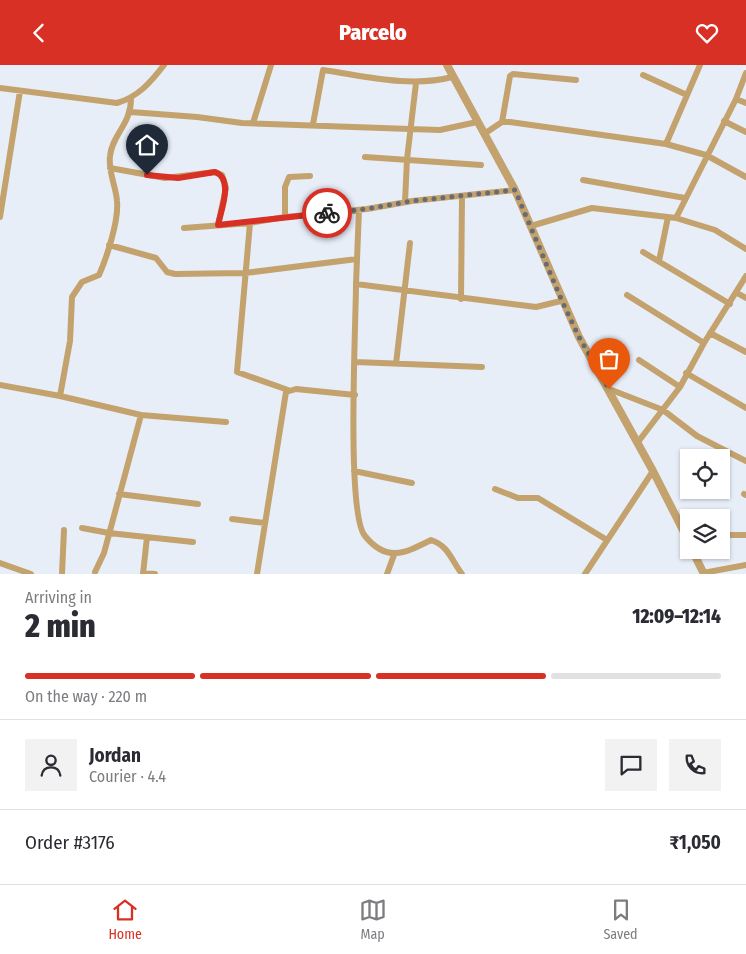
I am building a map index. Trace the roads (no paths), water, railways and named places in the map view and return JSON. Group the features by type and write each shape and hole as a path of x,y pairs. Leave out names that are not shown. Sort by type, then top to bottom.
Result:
{"street":[{"path":"0,88 117,103 131,99 152,81 164,65"},
{"path":"253,123 271,65"},
{"path":"447,65 515,190 579,337 654,471 680,524"},
{"path":"666,144 700,65"},
{"path":"313,124 323,70 416,83 435,82 452,77"},
{"path":"676,218 706,155 736,99 746,73"},
{"path":"502,122 508,84 510,76 513,74 576,80"},
{"path":"643,75 687,95"},
{"path":"405,202 407,159 416,83"},
{"path":"0,217 20,91"},
{"path":"60,396 70,341 72,297 82,282 100,275 109,245 117,203 110,168 112,149 131,112 131,99"},
{"path":"736,99 746,103"},
{"path":"131,112 253,123 440,130 477,122"},
{"path":"724,121 746,132"},
{"path":"484,135 502,122 666,144 706,155 746,177"},
{"path":"366,157 481,165"},
{"path":"110,168 165,178 215,172 222,175 226,188 218,225"},
{"path":"285,217 285,187 289,177 310,176"},
{"path":"583,181 685,198"},
{"path":"184,228 250,223 285,217 359,210 405,202 515,190"},
{"path":"461,299 462,197"},
{"path":"531,226 592,207 676,218 715,230 746,249"},
{"path":"359,210 356,284 354,471 355,502 363,535 374,545 394,555 404,554 431,540 446,547 462,574"},
{"path":"659,261 668,217"},
{"path":"250,223 237,372 288,390 355,395"},
{"path":"396,364 410,243"},
{"path":"109,245 156,258 171,274 245,273 357,259"},
{"path":"642,252 730,304"},
{"path":"638,442 680,387 686,373 746,276"},
{"path":"356,284 405,288 461,299 536,307 562,301"},
{"path":"737,293 746,298"},
{"path":"627,295 704,343"},
{"path":"710,333 746,353"},
{"path":"639,360 680,387"},
{"path":"356,362 482,367"},
{"path":"686,373 746,408"},
{"path":"0,385 60,396 141,415 226,422"},
{"path":"609,389 663,411 697,436 746,461"},
{"path":"257,574 284,396 288,390"},
{"path":"94,571 104,553 141,415"},
{"path":"354,471 412,483"},
{"path":"585,574 654,471"},
{"path":"495,489 518,498 538,498 607,540"},
{"path":"119,494 198,504"},
{"path":"232,519 265,523"},
{"path":"82,528 108,533 193,542"},
{"path":"62,574 64,530"},
{"path":"730,535 746,535"},
{"path":"147,537 143,573 155,574"},
{"path":"387,574 394,555"},
{"path":"697,559 704,573 746,565"},
{"path":"0,563 31,574"}]}
